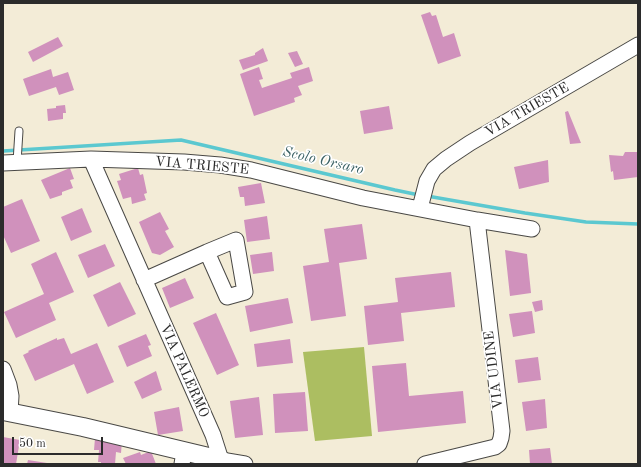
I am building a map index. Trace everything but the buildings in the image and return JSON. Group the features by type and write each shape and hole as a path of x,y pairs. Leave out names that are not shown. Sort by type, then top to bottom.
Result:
{"street":[{"name":"VIA TRIESTE","path":"422,199 427,180 434,169 446,159 470,143 638,45"},
{"name":"VIA TRIESTE","path":"13,160 91,159 184,162 220,165 251,170 363,198 422,199 478,220 532,229"},
{"name":"VIA PALERMO","path":"91,159 208,424 221,462"},
{"name":"VIA UDINE","path":"425,464 495,447 499,444 501,438 502,431 478,220"},
{"path":"144,280 207,252 236,240 245,292 227,297 207,252"},
{"path":"3,369 10,390 7,411 83,427 183,458 245,464"}],"lane":[{"path":"13,160 18,143 19,131"}],"green space":[{"path":"364,347 372,436 315,441 303,352"}],"waterway":[{"name":"Scolo Orsaro","path":"3,151 181,140 419,195"},
{"name":"Scolo Orsaro","path":"427,196 586,222 638,224"}]}
